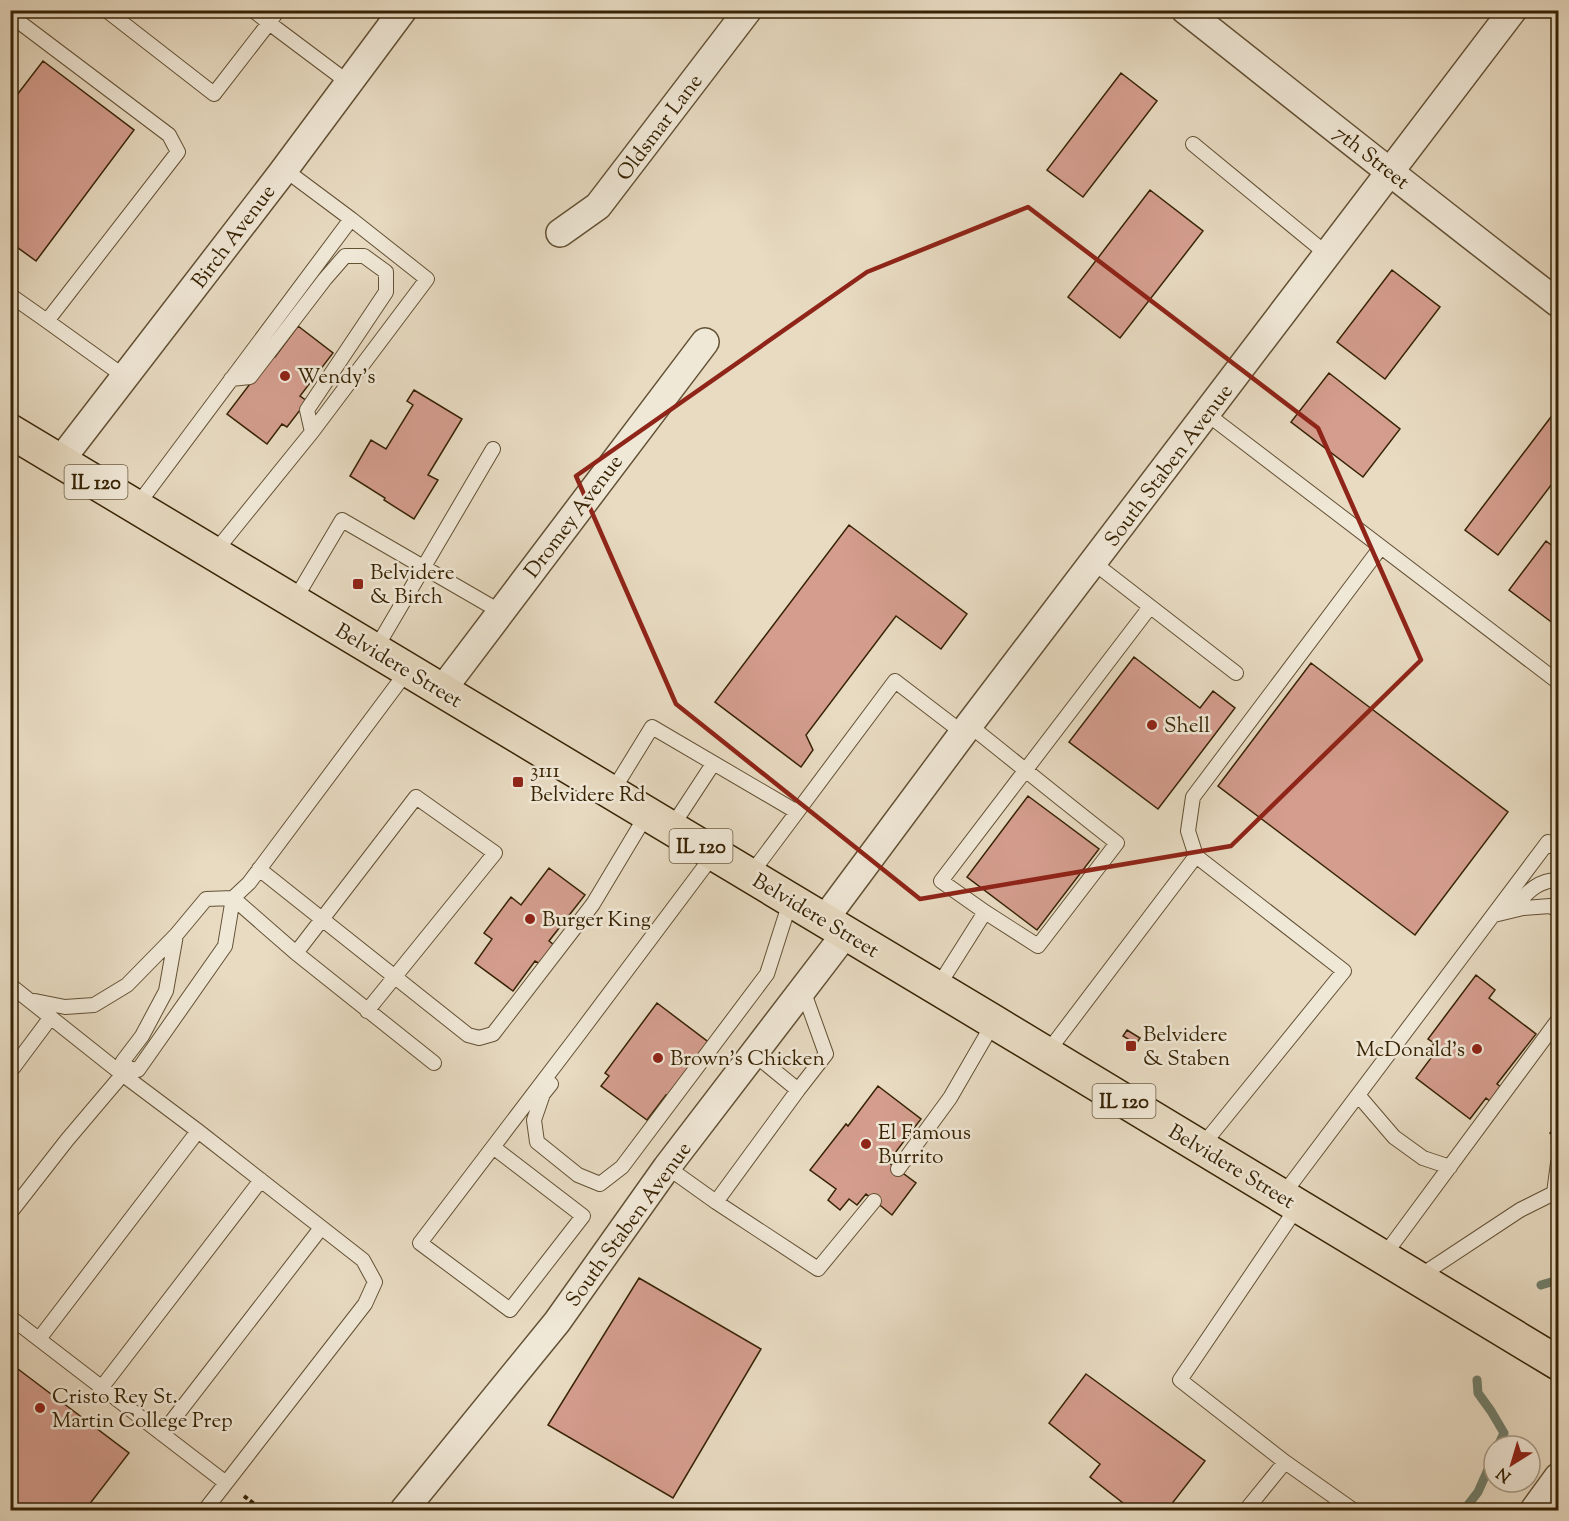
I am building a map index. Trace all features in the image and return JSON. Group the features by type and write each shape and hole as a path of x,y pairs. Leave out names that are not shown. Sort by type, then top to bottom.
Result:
{"main road":[{"name":"Belvidere Street","path":"10,431 1558,1363"}],"street":[{"name":"Birch Avenue","path":"60,461 403,10"},
{"name":"Oldsmar Lane","path":"560,233 598,206 748,10"},
{"name":"7th Street","path":"1185,10 1558,303"},
{"name":"South Staben Avenue","path":"404,1510 557,1322 667,1167 803,990 835,926 966,729 1513,10"},
{"name":"Dromey Avenue","path":"442,690 705,342"}],"lane":[{"path":"106,10 214,94 278,10"},
{"path":"253,10 349,83"},
{"path":"10,15 169,135 178,152 47,321"},
{"path":"1193,144 1328,255"},
{"path":"214,553 312,432 427,279 284,169"},
{"path":"136,507 351,219"},
{"path":"231,379 250,377 345,256 364,256 386,272 386,292 307,410 312,432"},
{"path":"10,295 125,377"},
{"path":"1207,414 1558,682"},
{"path":"375,650 493,449"},
{"path":"294,601 342,520 501,612"},
{"path":"1201,1147 1344,971 1196,856 1188,831 1193,796 1382,547"},
{"path":"1094,563 1236,673"},
{"path":"750,875 895,681 1026,771 1117,843 1038,946 941,881 1026,771 1150,607"},
{"path":"10,1213 125,1071 138,1070 225,946 233,898 249,883 408,670"},
{"path":"612,792 652,727 797,812"},
{"path":"259,869 468,1035 479,1038 493,1034 659,821 713,764"},
{"path":"296,953 416,797 495,853 367,1011"},
{"path":"1353,1510 1285,1462 1180,1380 1358,1095 1548,842 1558,850"},
{"path":"493,1147 583,1216 510,1310 420,1243 714,854"},
{"path":"1046,1054 1196,856"},
{"path":"1510,911 1534,886 1549,880 1558,880"},
{"path":"31,1001 65,1007 94,1005 127,985 176,935 206,899 233,898 296,953 434,1063"},
{"path":"582,1030 579,1049 543,1094 534,1120 537,1142 578,1175 600,1184 622,1167 767,974 790,899"},
{"path":"1494,915 1550,906 1558,910"},
{"path":"937,988 985,912"},
{"path":"125,1071 123,1060 142,1036 166,991 176,935"},
{"path":"10,985 125,1071 363,1260 375,1282 365,1305 205,1510"},
{"path":"716,1202 826,1054 803,990"},
{"path":"10,1072 51,1017"},
{"path":"1383,1257 1558,1020"},
{"path":"898,1169 950,1098 994,1022"},
{"path":"754,1054 798,1090"},
{"path":"1358,1095 1394,1137 1423,1158 1450,1167"},
{"path":"39,1340 198,1131"},
{"path":"1418,1278 1520,1210 1556,1194 1558,1163"},
{"path":"667,1167 818,1269 874,1201"},
{"path":"102,1388 261,1180"},
{"path":"162,1434 321,1228"},
{"path":"10,1317 226,1483"},
{"path":"1246,1510 1285,1462"}],"highlighted area":[{"path":"1028,207 1318,428 1421,660 1231,846 920,899 676,704 576,476 867,272"}],"building":[{"path":"43,61 134,130 36,261 10,242 10,104"},
{"path":"1121,73 1157,101 1083,197 1047,170"},
{"path":"1150,190 1203,231 1120,338 1068,297"},
{"path":"1392,270 1440,307 1385,379 1337,342"},
{"name":"Wendy's","path":"298,326 333,353 300,396 307,401 287,427 282,424 267,444 227,414 272,355 275,357"},
{"path":"1329,373 1400,429 1363,477 1291,422"},
{"path":"414,390 462,419 428,475 438,480 414,519 350,476 371,440 386,449 413,405 407,401"},
{"path":"1557,409 1558,476 1498,555 1465,530"},
{"path":"849,525 967,614 941,649 896,616 806,735 813,750 801,767 715,702"},
{"path":"1546,541 1558,550 1558,627 1509,590"},
{"name":"Shell","path":"1134,657 1200,708 1213,691 1235,708 1158,809 1069,742"},
{"path":"1311,663 1508,812 1415,935 1218,786"},
{"path":"1028,796 1099,849 1037,930 967,877"},
{"name":"Burger King","path":"549,868 585,895 549,941 554,945 540,964 535,961 513,991 475,963 492,939 484,933 511,897 521,905"},
{"name":"McDonald's","path":"1476,975 1495,990 1489,998 1536,1034 1497,1084 1502,1088 1492,1103 1486,1098 1470,1119 1416,1078 1431,1058 1426,1054 1434,1043 1428,1039"},
{"name":"Brown's Chicken","path":"657,1003 711,1044 670,1099 666,1095 647,1120 601,1086 609,1076 605,1073"},
{"path":"1127,1030 1140,1038 1136,1044 1123,1036"},
{"name":"El Famous Burrito","path":"878,1086 921,1119 888,1162 916,1183 892,1215 866,1194 857,1205 849,1199 840,1210 828,1200 836,1189 810,1170 846,1124 848,1126"},
{"path":"1558,1122 1558,1139 1550,1133"},
{"path":"639,1278 761,1349 673,1498 548,1425"},
{"name":"Cristo Rey St. Martin College Prep","path":"10,1363 129,1453 85,1510 10,1510"},
{"path":"1086,1374 1205,1461 1167,1510 1132,1510 1090,1477 1100,1464 1049,1423"}],"waterway":[{"path":"1541,1285 1558,1280"},
{"path":"1477,1380 1478,1393 1504,1434"},
{"path":"1464,1510 1482,1483"}],"place":[{"name":"Wendy's","path":"285,376"},
{"name":"Belvidere & Birch","path":"358,584"},
{"name":"Shell","path":"1152,725"},
{"name":"3111 Belvidere Rd","path":"518,782"},
{"name":"Burger King","path":"530,919"},
{"name":"Belvidere & Staben","path":"1131,1046"},
{"name":"McDonald's","path":"1477,1049"},
{"name":"Brown's Chicken","path":"658,1058"},
{"name":"El Famous Burrito","path":"866,1144"},
{"name":"Cristo Rey St. Martin College Prep","path":"40,1408"}]}
